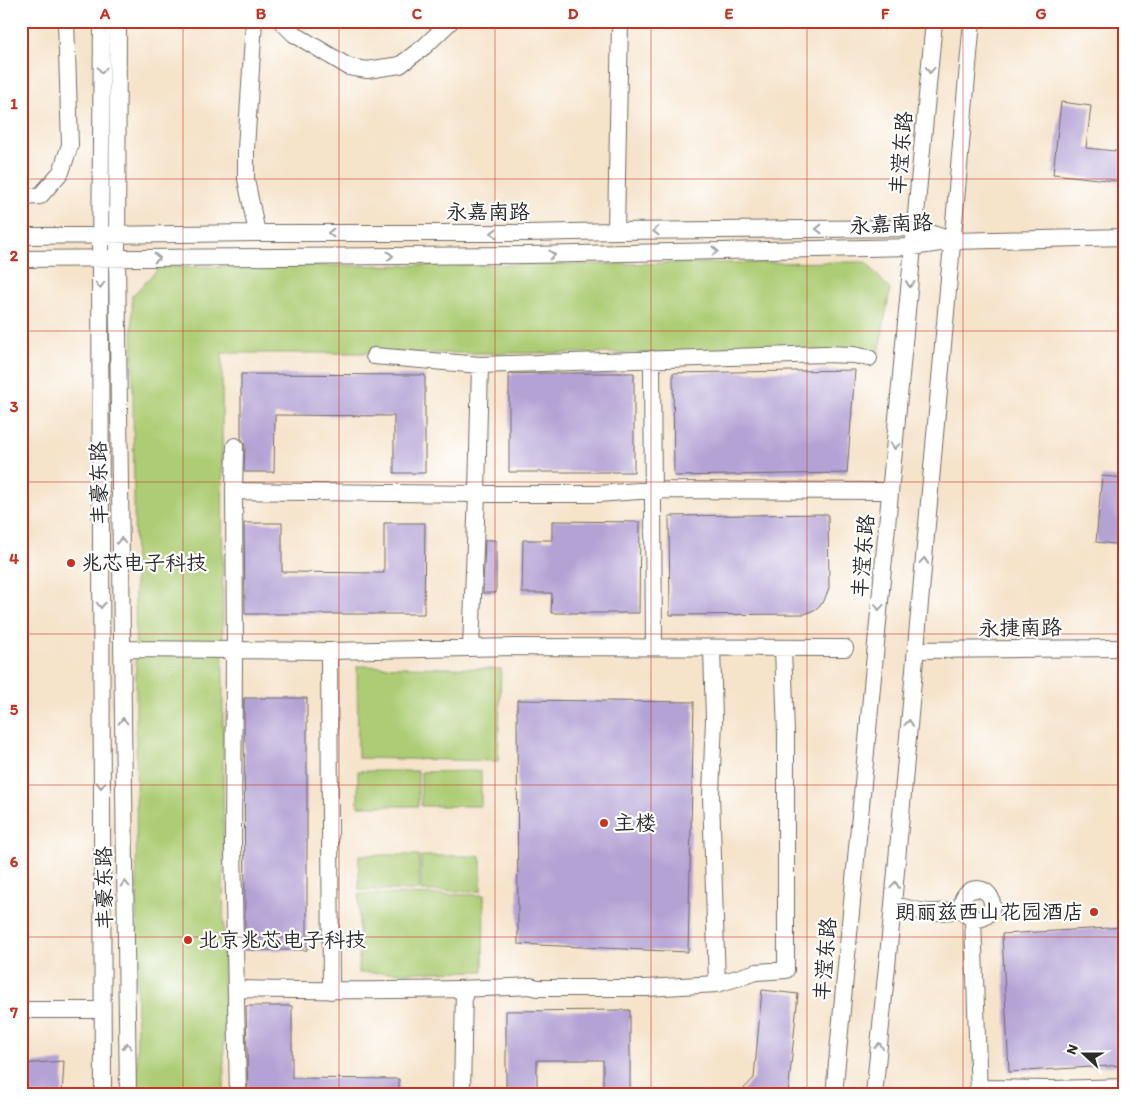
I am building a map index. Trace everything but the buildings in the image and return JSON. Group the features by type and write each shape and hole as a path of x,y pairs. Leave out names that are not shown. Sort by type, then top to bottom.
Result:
{"street":[{"path":"21,197 40,196 61,172 70,145 66,21"},
{"name":"丰豪东路","path":"102,21 100,258 103,1095"},
{"name":"丰豪东路","path":"118,21 117,258 128,1095"},
{"path":"254,21 246,149 246,179 258,233"},
{"path":"281,21 294,34 349,67 367,70 400,65 425,46 451,21"},
{"path":"616,231 620,21"},
{"name":"丰滢东路","path":"834,1095 934,21"},
{"path":"874,1095 892,916 972,21"},
{"name":"永嘉南路","path":"21,236 258,233 528,234 616,231 915,228 953,241"},
{"name":"永嘉南路","path":"21,259 529,255 913,247 953,241 1125,237"},
{"path":"374,356 480,365 824,354 854,355 869,358"},
{"path":"652,359 654,647"},
{"path":"471,648 480,365"},
{"path":"234,446 235,649 233,848 238,1095"},
{"path":"234,491 597,494 653,490 890,491"},
{"path":"122,649 329,651 471,648 845,648"},
{"path":"712,648 714,718 711,795 716,984"},
{"path":"237,989 331,991 530,986 538,988 646,988 716,984 758,972 786,970 786,734 783,648"},
{"name":"永捷南路","path":"916,650 1125,648"},
{"path":"329,651 331,991"},
{"path":"892,916 903,907 918,911 968,914 978,1092 1125,1087"},
{"path":"462,1095 464,989"},
{"path":"21,1010 102,1010"}],"green space":[{"path":"866,262 890,290 879,353 222,353 224,1095 137,1095 136,688 132,296 160,267"},
{"path":"357,666 501,669 498,761 358,758"},
{"path":"358,771 418,771 418,806 358,806"},
{"path":"481,771 481,806 421,806 421,772"},
{"path":"359,855 419,855 419,890 359,890"},
{"path":"421,856 481,856 481,891 421,891"},
{"path":"359,894 484,895 483,971 359,973"}],"place":[{"name":"兆芯电子科技","path":"71,563"},
{"name":"主楼","path":"604,823"},
{"name":"朗丽兹西山花园酒店","path":"1094,912"},
{"name":"北京兆芯电子科技","path":"188,940"}]}
